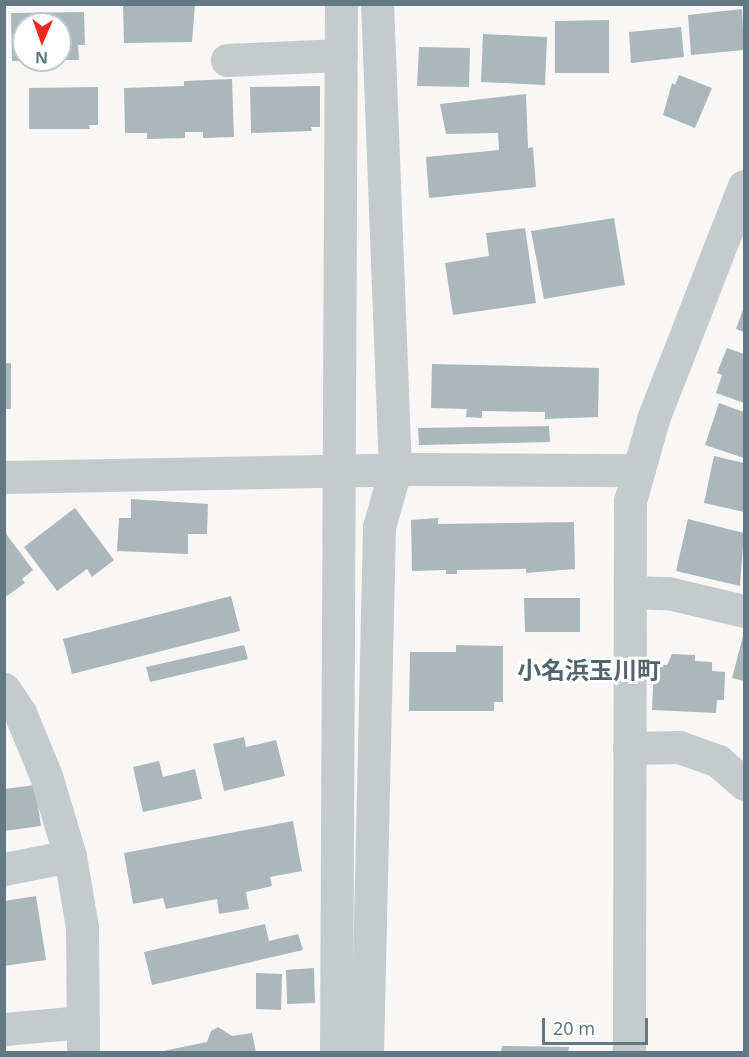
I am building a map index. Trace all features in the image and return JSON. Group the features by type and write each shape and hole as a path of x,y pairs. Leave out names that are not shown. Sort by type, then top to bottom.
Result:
{"street":[{"path":"336,1053 341,4"},
{"path":"367,1053 379,527 395,470 377,4"},
{"path":"226,60 341,55"},
{"path":"629,1053 630,501 653,419 744,186"},
{"path":"4,477 395,470 638,470"},
{"path":"631,592 668,593 744,610"},
{"path":"4,689 20,713 46,776 70,856 82,927 82,1037 4,1029"},
{"path":"628,748 679,747 718,761 744,784"},
{"path":"4,869 70,856"}],"building":[{"path":"123,4 195,4 192,42 124,43"},
{"path":"742,9 744,50 691,55 688,15"},
{"path":"72,12 84,12 85,45 78,45 79,60 72,60"},
{"path":"11,13 12,13 12,61"},
{"path":"609,20 609,73 555,73 555,21"},
{"path":"681,27 684,57 631,63 629,32"},
{"path":"483,34 547,37 545,85 481,82"},
{"path":"419,47 470,48 469,87 417,86"},
{"path":"679,75 712,88 695,128 663,115 672,83 675,85"},
{"path":"232,79 234,137 203,138 203,132 185,132 185,138 147,139 147,133 125,133 124,88 184,86 184,81"},
{"path":"320,86 320,127 311,127 312,131 251,133 250,87"},
{"path":"98,87 98,125 89,125 90,129 29,129 29,88"},
{"path":"526,94 528,148 533,147 536,187 429,198 426,157 499,150 498,133 446,134 440,104"},
{"path":"614,218 625,285 544,299 531,231"},
{"path":"525,228 536,303 453,315 445,263 489,256 486,233"},
{"path":"744,307 744,332 736,329"},
{"path":"727,348 744,354 744,403 716,393 722,375 717,373"},
{"path":"4,363 11,363 11,409 4,409"},
{"path":"432,364 599,368 598,417 545,419 545,412 482,411 482,418 466,417 467,409 431,408"},
{"path":"719,403 744,412 744,458 705,445"},
{"path":"549,426 550,442 419,445 418,428"},
{"path":"714,456 744,463 744,512 704,503"},
{"path":"131,499 208,504 207,534 188,534 188,554 117,551 119,518 131,518"},
{"path":"75,508 114,560 92,577 87,569 57,591 24,547"},
{"path":"438,518 438,524 574,522 575,569 526,573 526,569 457,570 457,574 446,574 446,570 412,571 411,520"},
{"path":"688,519 744,533 740,586 676,571"},
{"path":"4,531 33,570 22,579 25,583 4,598"},
{"path":"231,596 240,631 72,674 63,639"},
{"path":"524,598 580,598 580,632 525,632"},
{"path":"744,632 744,681 732,678"},
{"path":"244,645 248,659 150,682 146,667"},
{"path":"456,645 503,646 503,702 494,702 494,711 409,711 410,652 456,652"},
{"path":"672,654 695,655 695,661 712,662 712,671 725,672 724,700 717,700 716,713 652,710 654,664 667,665"},
{"path":"244,737 246,747 276,740 285,776 224,791 213,744"},
{"path":"159,761 163,777 195,769 202,799 143,812 133,767"},
{"path":"35,785 41,826 4,831 4,789"},
{"path":"293,821 302,871 270,877 272,886 246,892 249,909 219,914 217,899 166,909 163,898 133,904 124,853"},
{"path":"36,896 46,960 4,966 4,901"},
{"path":"265,924 269,941 298,934 303,950 152,985 144,952"},
{"path":"314,968 315,1003 287,1004 286,970"},
{"path":"256,973 282,974 281,1010 256,1009"},
{"path":"218,1027 232,1036 252,1033 256,1052 158,1052 207,1042 211,1031"},
{"path":"502,1046 569,1047 568,1052 501,1052"}],"district":[{"name":"小名浜玉川町","path":"589,670"}]}
